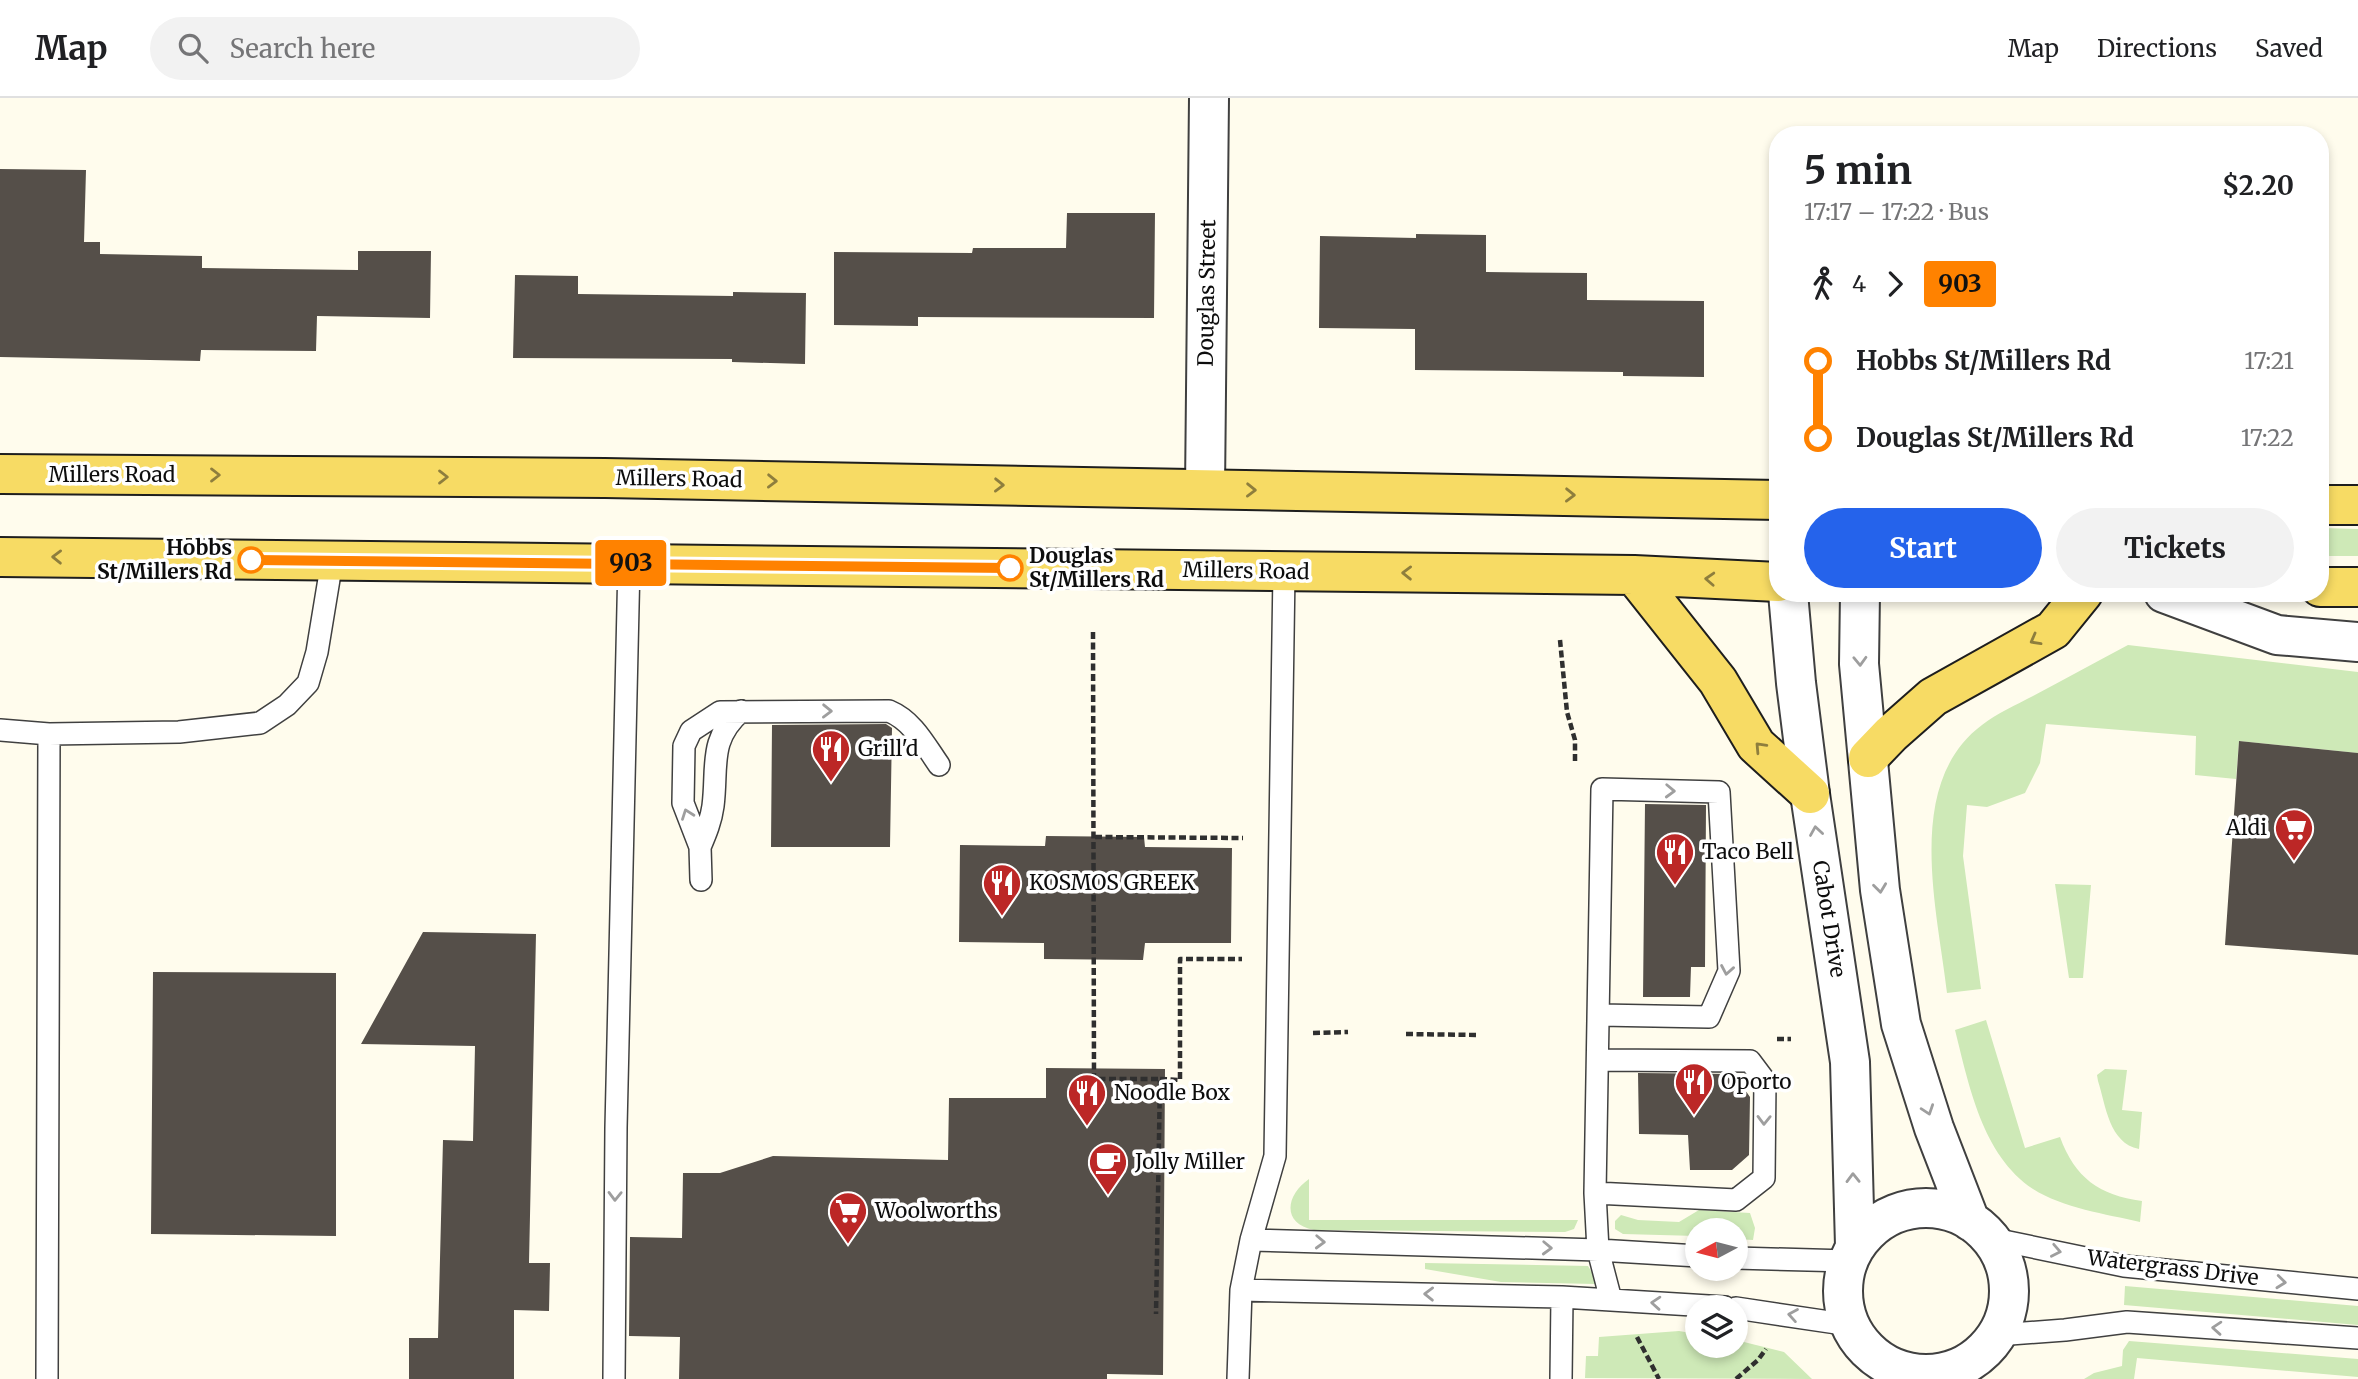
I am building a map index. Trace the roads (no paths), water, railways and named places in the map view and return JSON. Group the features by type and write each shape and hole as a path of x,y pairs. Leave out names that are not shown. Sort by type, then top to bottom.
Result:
{"main road":[{"name":"Millers Road","path":"0,474 605,478 1769,500"},
{"path":"2329,505 2358,505"},
{"name":"Millers Road","path":"0,556 1634,575 1769,582"},
{"path":"1634,575 1718,681 1756,745 1810,794"},
{"path":"2329,587 2358,587"},
{"path":"1868,758 1891,733 1933,697 2053,630 2076,602"}],"street":[{"name":"Douglas Street","path":"1205,489 1209,98"},
{"name":"Cabot Drive","path":"1789,602 1810,794 1850,1062 1852,1254"},
{"path":"1860,602 1859,664 1880,890 1901,1024 1930,1117 1980,1229 2000,1255 2007,1275 2008,1295 1994,1353 1931,1374 1890,1372 1865,1348 1850,1325 1843,1304 1843,1282 1852,1254 1872,1227 1895,1213 1920,1208 1947,1210 1980,1229"},
{"path":"2188,602 2277,635 2358,642"}],"lane":[{"path":"0,730 48,734 178,732 260,723 287,705 308,683 317,652 332,561"},
{"path":"614,1379 616,1128 629,563"},
{"path":"1238,1379 1241,1290 1251,1240 1275,1156 1284,572"},
{"path":"700,847 712,813 716,747 723,729 741,711"},
{"path":"701,880 700,847 683,803 684,746 691,731 720,712 889,711 902,716 939,765"},
{"path":"47,1379 48,734"},
{"path":"1600,1015 1709,1017 1730,971 1719,792 1602,789 1595,1193 1598,1250 1611,1300"},
{"path":"1595,1193 1736,1200 1764,1178 1765,1081 1750,1060 1599,1060"},
{"name":"Watergrass Drive","path":"1980,1229 2124,1266 2358,1289"},
{"path":"1251,1240 1598,1250 1685,1255"},
{"path":"1748,1258 1852,1254"},
{"path":"1241,1290 1562,1297 1685,1305"},
{"path":"1561,1379 1562,1297"},
{"path":"1748,1310 1850,1325"},
{"path":"1994,1353 2127,1322 2358,1339"}],"place":[{"name":"Hobbs St/Millers Rd","path":"251,560"},
{"name":"Douglas St/Millers Rd","path":"1010,568"},
{"name":"Grill'd","path":"831,783"},
{"name":"Aldi","path":"2294,862"},
{"name":"Taco Bell","path":"1675,886"},
{"name":"KOSMOS GREEK","path":"1002,917"},
{"name":"Oporto","path":"1694,1116"},
{"name":"Noodle Box","path":"1087,1127"},
{"name":"Jolly Miller","path":"1108,1196"},
{"name":"Woolworths","path":"848,1245"}]}
